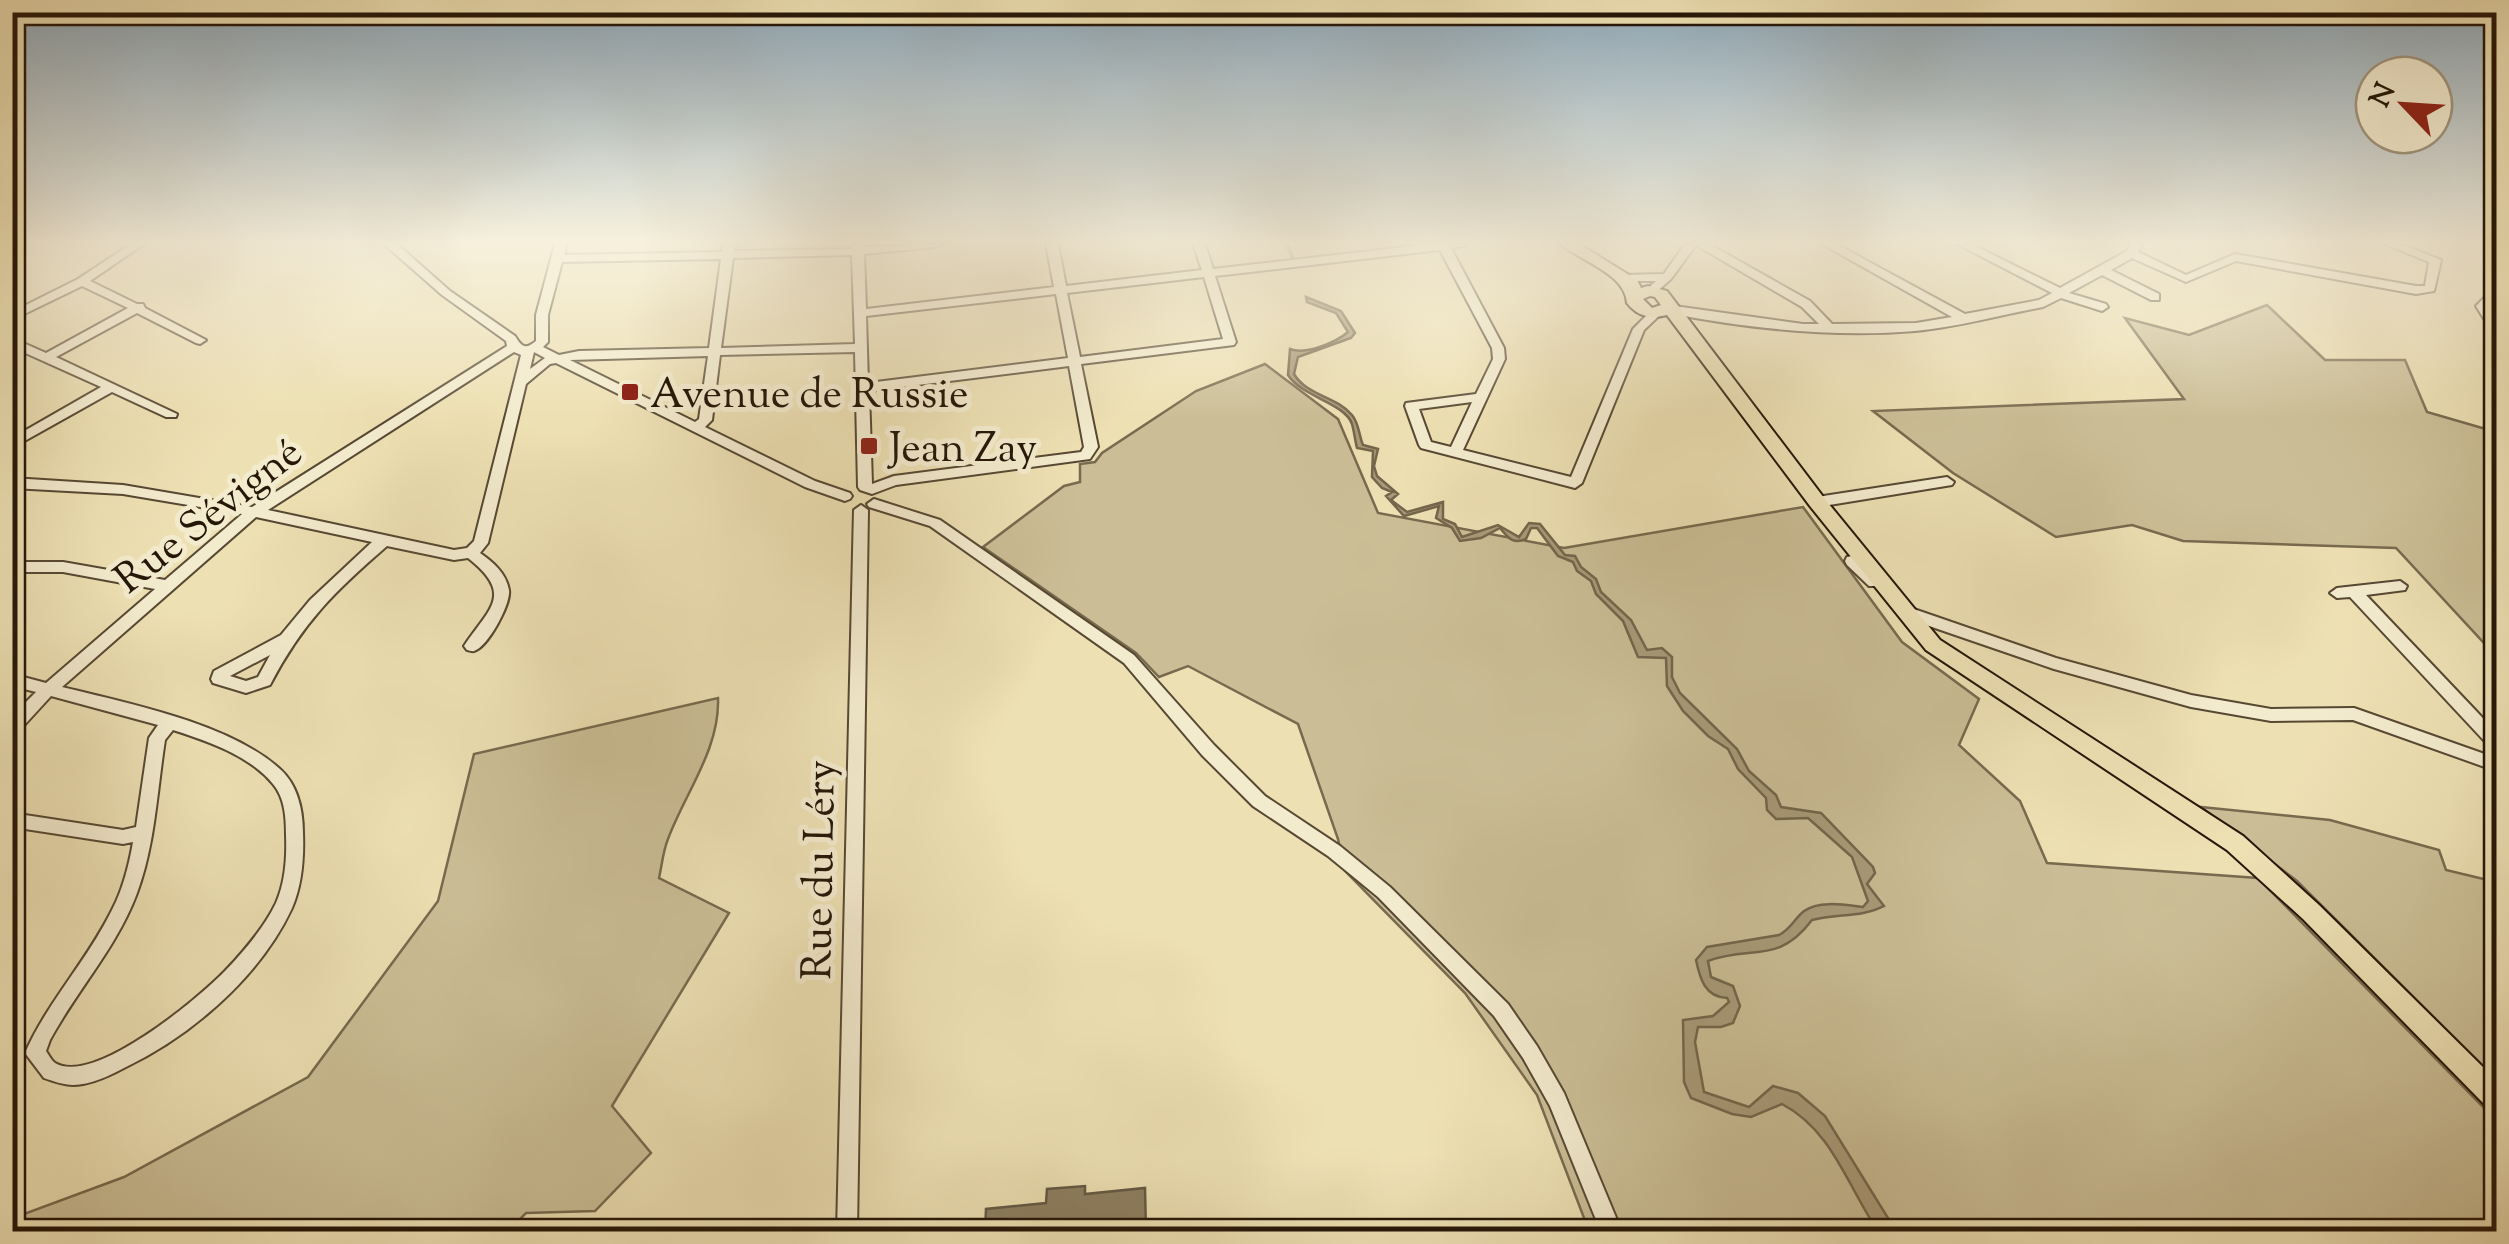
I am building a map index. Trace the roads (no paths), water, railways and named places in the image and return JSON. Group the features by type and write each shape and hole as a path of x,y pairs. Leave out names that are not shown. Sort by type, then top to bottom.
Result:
{"main road":[{"path":"1658,302 1933,644 2235,843 2312,912 2496,1098"},
{"path":"1817,502 1830,531 1901,624 1944,664 2047,722"}],"street":[{"path":"12,317 41,302"},
{"path":"128,302 200,340"},
{"path":"461,302 556,360 810,484 845,496 868,498 935,523 1128,659 1259,801 1334,851 1384,892 1501,1010 1557,1100 1612,1232"},
{"path":"12,483 99,488 454,555 471,553 481,543 523,381 523,341 542,316 545,302"},
{"path":"695,429 705,420 721,302"},
{"name":"Rue du Léry","path":"848,1232 868,498 860,302"},
{"path":"860,313 956,302"},
{"path":"845,496 845,506 868,498 894,481 1084,456 1091,447 1063,302"},
{"path":"862,388 1230,342 1217,302"},
{"path":"1455,452 1499,359 1498,348 1473,302"},
{"path":"1803,302 1830,329"},
{"path":"1935,302 1965,318"},
{"path":"1481,397 1411,406 1426,445 1575,483 1638,329 1662,305 1830,329 1916,327 2045,302"},
{"path":"2086,302 2102,307"},
{"path":"2486,302 2482,306 2496,329"},
{"path":"45,358 139,307"},
{"name":"Rue Sévigné","path":"12,727 47,690 251,514 523,341"},
{"path":"12,342 171,414"},
{"path":"523,381 538,367 579,355 861,348"},
{"path":"12,444 108,388"},
{"path":"1817,502 1947,482"},
{"path":"282,641 302,614 383,540"},
{"path":"471,553 496,572 503,597 496,617 472,646"},
{"path":"1852,561 1904,612 2054,663 2191,701 2271,715 2354,714 2496,765"},
{"path":"12,567 63,567 167,586"},
{"path":"2400,586 2345,592 2496,742"},
{"path":"12,680 168,724 258,759 288,793 295,820 295,845 284,905 231,979 192,1014 142,1049 96,1072 74,1076 52,1073 41,1066 36,1053 43,1032 91,966 122,912 141,833 157,738 168,724"},
{"path":"12,820 123,838 141,833"}],"place":[{"name":"Avenue de Russie","path":"630,392"},
{"name":"Jean Zay","path":"869,446"}]}
